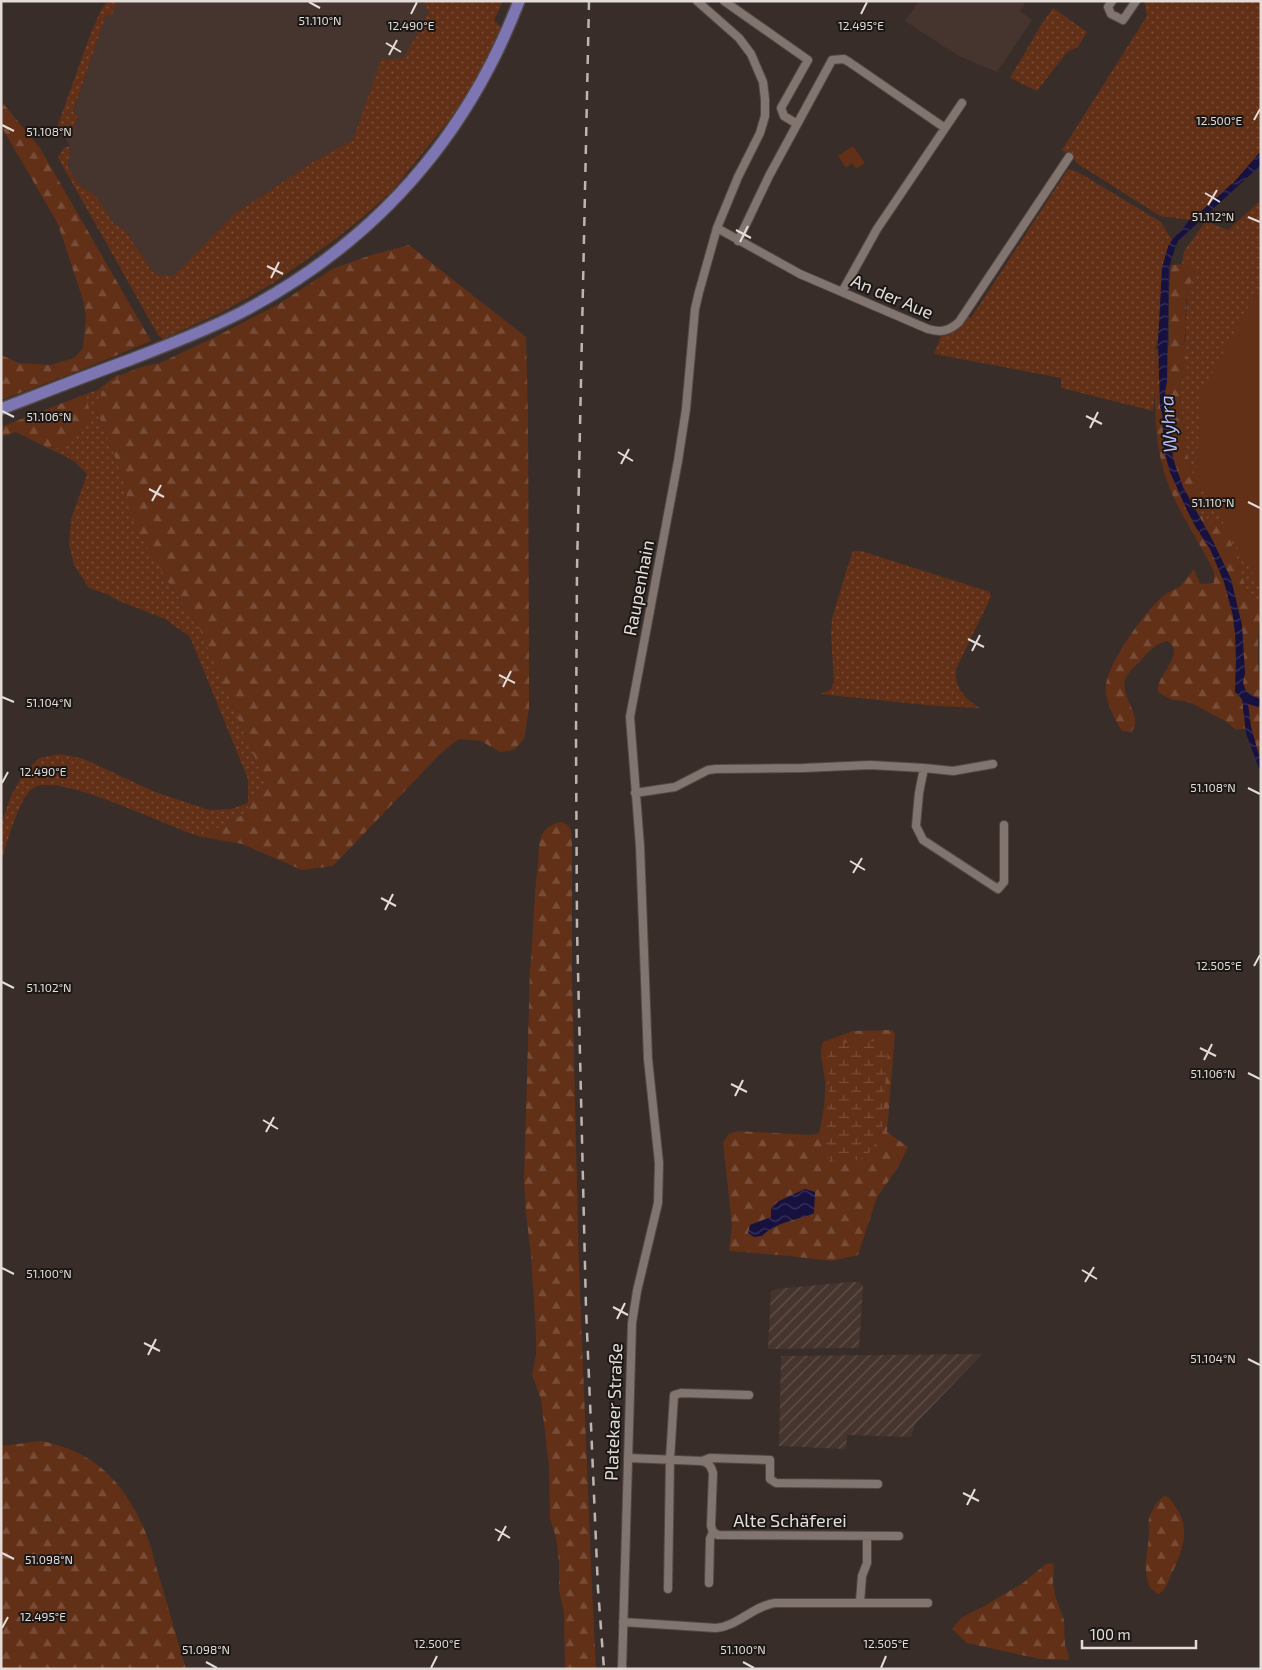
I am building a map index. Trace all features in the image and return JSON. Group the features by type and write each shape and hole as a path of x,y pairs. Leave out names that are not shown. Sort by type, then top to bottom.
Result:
{"main road":[{"path":"1,409 202,331 242,312 312,270 364,228 407,187 425,166 458,121 479,88 508,29 519,1"}],"street":[{"name":"Raupenhain","path":"644,950 630,716 678,461 688,389 695,310 703,274 717,228 760,133 765,116 766,100 763,82 751,54 739,38 697,1"},
{"path":"724,1 808,60 781,108 784,116 798,124"},
{"path":"1112,1 1108,7 1110,14 1123,20 1136,1"},
{"path":"738,241 769,176 832,60 844,59 849,62 945,128"},
{"path":"842,292 877,229 962,103"},
{"name":"An der Aue","path":"717,228 800,274 928,329 939,332 951,330 959,322 1069,157"},
{"path":"635,793 674,787 708,770 716,769 870,765 953,771 993,764"},
{"path":"924,768 918,793 916,826 923,840 998,889 1004,882 1004,825"},
{"name":"Platekaer Straße","path":"622,1669 632,1324 637,1291 658,1203 659,1180 658,1145 648,1059 644,950"},
{"path":"668,1589 670,1459 674,1395 681,1393 749,1395"},
{"path":"628,1458 702,1461 710,1458 770,1460 770,1479 776,1483 878,1484"},
{"name":"Alte Schäferei","path":"702,1461 712,1467 711,1519 713,1532 710,1539 709,1583"},
{"name":"Alte Schäferei","path":"713,1532 723,1536 899,1536"},
{"name":"Alte Schäferei","path":"860,1602 862,1576 866,1563 867,1536"},
{"path":"624,1622 723,1627 768,1604 782,1602 928,1603"}],"shaded area":[{"path":"118,1 461,1 353,140 314,161 234,214 174,276 160,276 153,272 124,229 114,224 96,196 79,185 68,167 70,146 65,137 71,136 78,114 73,113 106,14"},
{"path":"919,1 1026,1 1020,11 1032,20 997,72 957,55 905,21"},
{"path":"858,1282 863,1285 859,1348 768,1349 771,1292 776,1289"},
{"path":"982,1354 915,1424 911,1437 847,1435 846,1449 779,1446 781,1356"}],"green space":[{"path":"107,1 118,1 111,16 106,15 73,112 78,115 71,136 65,137 56,130 89,38"},
{"path":"423,1 503,1 494,20 501,27 480,72 451,118 392,191 333,241 272,284 222,312 163,339 158,335 61,163 58,157 64,148 70,146 68,167 79,185 96,196 114,224 124,229 153,272 160,276 174,276 234,214 314,161 353,140 381,60 404,58 429,12"},
{"path":"1144,1 1261,1 1261,151 1235,181 1189,220 1160,216 1075,162 1062,150 1147,16"},
{"path":"1053,8 1087,32 1078,47 1067,52 1037,91 1010,78"},
{"path":"1,101 40,148 151,341 1,400 1,355 19,363 50,365 74,358 83,348 86,317 83,300 58,224 1,126"},
{"path":"853,146 865,163 856,169 852,163 846,168 838,156"},
{"path":"1068,169 1078,172 1161,222 1172,240 1162,268 1160,332 1155,350 1153,411 1061,388 1061,378 934,354 941,336 952,333 968,317 971,318"},
{"path":"1261,200 1261,606 1247,593 1236,555 1206,527 1197,504 1200,490 1192,472 1187,453 1178,383 1186,373 1182,349 1186,336 1185,322 1189,284 1195,272 1185,264 1182,264 1184,251 1206,221 1228,230"},
{"path":"409,245 526,337 529,709 524,739 514,750 500,752 481,741 459,739 441,753 333,866 302,870 242,844 202,837 244,814 265,781 198,625 170,585 136,529 118,464 96,409 102,392 121,375 141,367 160,363 211,339 279,304 332,269 371,255"},
{"path":"1185,264 1195,272 1187,296 1185,335 1182,349 1189,360 1186,373 1178,383 1187,453 1192,472 1200,490 1197,504 1206,526 1215,516 1225,528 1236,555 1247,592 1261,606 1258,651 1261,702 1261,763 1251,727 1236,730 1227,722 1193,704 1172,700 1158,692 1161,679 1173,658 1173,646 1167,641 1156,645 1126,677 1124,687 1135,720 1135,726 1131,732 1122,731 1112,712 1106,692 1111,669 1118,655 1136,627 1155,604 1166,594 1179,587 1194,569 1200,584 1214,583 1214,572 1178,507 1168,484 1159,451 1157,434 1155,350 1169,345 1171,265"},
{"path":"1261,288 1261,588 1196,476 1201,394 1243,316"},
{"path":"117,375 121,375 96,410 170,585 198,625 266,781 244,814 202,837 91,794 49,785 35,787 29,792 19,810 1,862 1,824 11,796 23,774 39,758 61,754 84,759 155,792 209,810 231,809 248,803 248,779 190,637 165,619 89,588 74,565 69,544 71,519 87,474 74,461 46,447 59,448 87,398 83,395 98,390"},
{"path":"83,395 87,397 90,416 83,427 59,448 46,447 16,432 1,437 1,427"},
{"path":"854,551 861,551 990,592 991,597 956,669 957,682 962,692 970,701 981,708 936,706 820,694 830,690 834,682 832,618"},
{"path":"562,822 569,826 572,834 572,974 579,1269 596,1669 565,1669 564,1614 559,1589 559,1562 556,1537 550,1519 549,1466 541,1399 532,1375 536,1355 536,1335 524,1180 530,969 539,847 544,831 552,825"},
{"path":"892,1030 895,1034 887,1132 908,1147 897,1169 877,1197 858,1255 832,1261 729,1251 732,1226 723,1142 729,1134 738,1131 811,1135 819,1133 825,1094 821,1056 823,1042 853,1031","holes":["814,1213 780,1224 762,1236 750,1225 771,1217"]},
{"path":"881,1041 888,1049 882,1130 872,1150 858,1161 850,1154 830,1162 825,1152 829,1105 828,1056 830,1047 839,1043"},
{"path":"41,1441 61,1446 94,1462 107,1473 130,1501 149,1541 186,1669 1,1669 1,1446"},
{"path":"1164,1496 1171,1500 1180,1515 1183,1523 1184,1540 1179,1558 1166,1586 1158,1594 1149,1584 1146,1564 1149,1519 1155,1506"},
{"path":"1052,1563 1054,1566 1053,1584 1064,1620 1065,1645 1069,1660 1040,1659 967,1643 952,1629 962,1617 1023,1583 1046,1564"}],"water":[{"name":"Wyhra","path":"1261,151 1261,165 1178,241 1174,251 1169,268 1167,382 1165,392 1173,458 1183,487 1213,541 1231,579 1242,625 1245,673 1243,683 1246,691 1261,700 1261,708 1248,704 1251,727 1261,763 1261,774 1246,733 1242,699 1235,692 1235,634 1233,616 1224,582 1210,549 1186,508 1170,472 1164,450 1160,407 1158,342 1162,268 1168,247 1189,220 1235,181"},
{"path":"805,1189 815,1192 814,1213 780,1224 762,1236 754,1237 748,1233 750,1225 771,1217 771,1208 779,1201"}],"railway":[{"path":"589,1 577,570 577,928 586,1308 598,1589 604,1669"}]}
